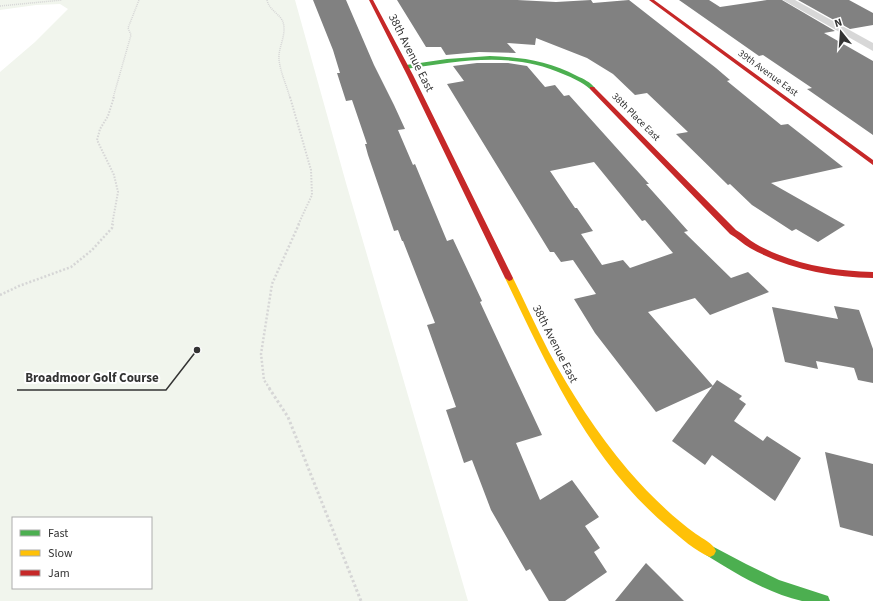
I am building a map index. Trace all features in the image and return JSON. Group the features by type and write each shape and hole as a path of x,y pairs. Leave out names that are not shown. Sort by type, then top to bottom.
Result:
{"street":[{"name":"38th Avenue East","path":"371,0 406,67 558,378 574,407 596,439 650,503 696,541 732,564 778,587 824,601"},
{"name":"39th Avenue East","path":"651,0 873,163"},
{"path":"788,0 873,48"},
{"name":"38th Place East","path":"406,67 471,57 500,56 522,59 552,66 571,73 588,84 733,232 754,247 788,262 820,270 856,276 873,275"}],"path":[{"path":"0,6 62,0"},
{"path":"0,295 19,286 71,267 92,250 112,228 118,192 114,175 97,140 100,129 108,116 122,70 131,35 128,28 139,0"},
{"path":"267,0 268,5 283,22 284,35 280,47 280,60 311,170 312,195 272,284 261,354 264,380 288,417 362,601"}],"shaded area":[{"path":"0,0 295,0 346,183 468,601 0,601 0,72 35,42 68,9 60,4 36,5 0,10"}],"building":[{"path":"313,0 346,0 374,65 405,129 398,130 413,165 415,164 447,241 453,239 482,301 480,302 542,435 516,443 540,500 572,480 599,517 585,526 600,548 594,552 607,572 565,601 549,601 530,569 526,571 491,510 472,460 464,463 446,410 456,407 427,325 435,323 403,241 398,230 394,231 368,155 365,144 367,144 352,100 346,101 337,73 340,73 333,50"},
{"path":"397,0 517,0 556,2 591,0 593,3 629,0 716,68 730,80 727,81 781,125 788,124 843,167 771,183 845,225 818,242 796,229 792,231 752,205 730,184 728,185 676,134 688,132 647,93 635,95 613,74 587,58 536,38 535,45 507,43 516,53 479,52 446,55 441,47 426,47"},
{"path":"679,0 709,0 720,7 767,0 782,0 835,31 824,33 873,61 873,135 807,89 812,88 763,55 759,56"},
{"path":"798,0 849,0 873,13 873,25 850,29"},
{"path":"477,63 508,63 527,66 545,87 555,85 564,96 569,95 649,184 646,184 688,231 684,232 731,278 748,272 769,292 710,315 695,298 648,312 713,386 656,412 595,333 574,299 596,294 573,260 561,262 554,252 550,252 447,84 464,81 453,66","holes":["594,162 642,221 645,220 673,253 630,268 623,260 602,265 581,234 593,231 577,208 575,208 550,171"]},
{"path":"834,306 859,310 873,349 873,383 858,380 854,368 816,361 818,369 785,362 772,307 838,319"},
{"path":"717,380 742,396 739,399 746,404 734,421 763,441 767,436 801,458 775,501 712,455 705,465 672,441"},
{"path":"825,452 873,464 873,536 840,527"},
{"path":"646,563 684,601 615,601"}],"traffic: fast":[{"path":"406,67 468,59 511,58 551,66 571,75 592,88"},
{"path":"710,551 741,569 777,586 823,601"}],"traffic: slow":[{"path":"509,278 552,367 573,404 606,452 644,496 665,516 687,535 710,551"}],"traffic: jam":[{"path":"371,0 410,75 509,278"},
{"path":"651,0 873,163"},
{"path":"592,88 733,232 750,244 767,253 796,264 827,271 858,275 873,275"}],"place":[{"name":"Broadmoor Golf Course","path":"197,350"}]}
